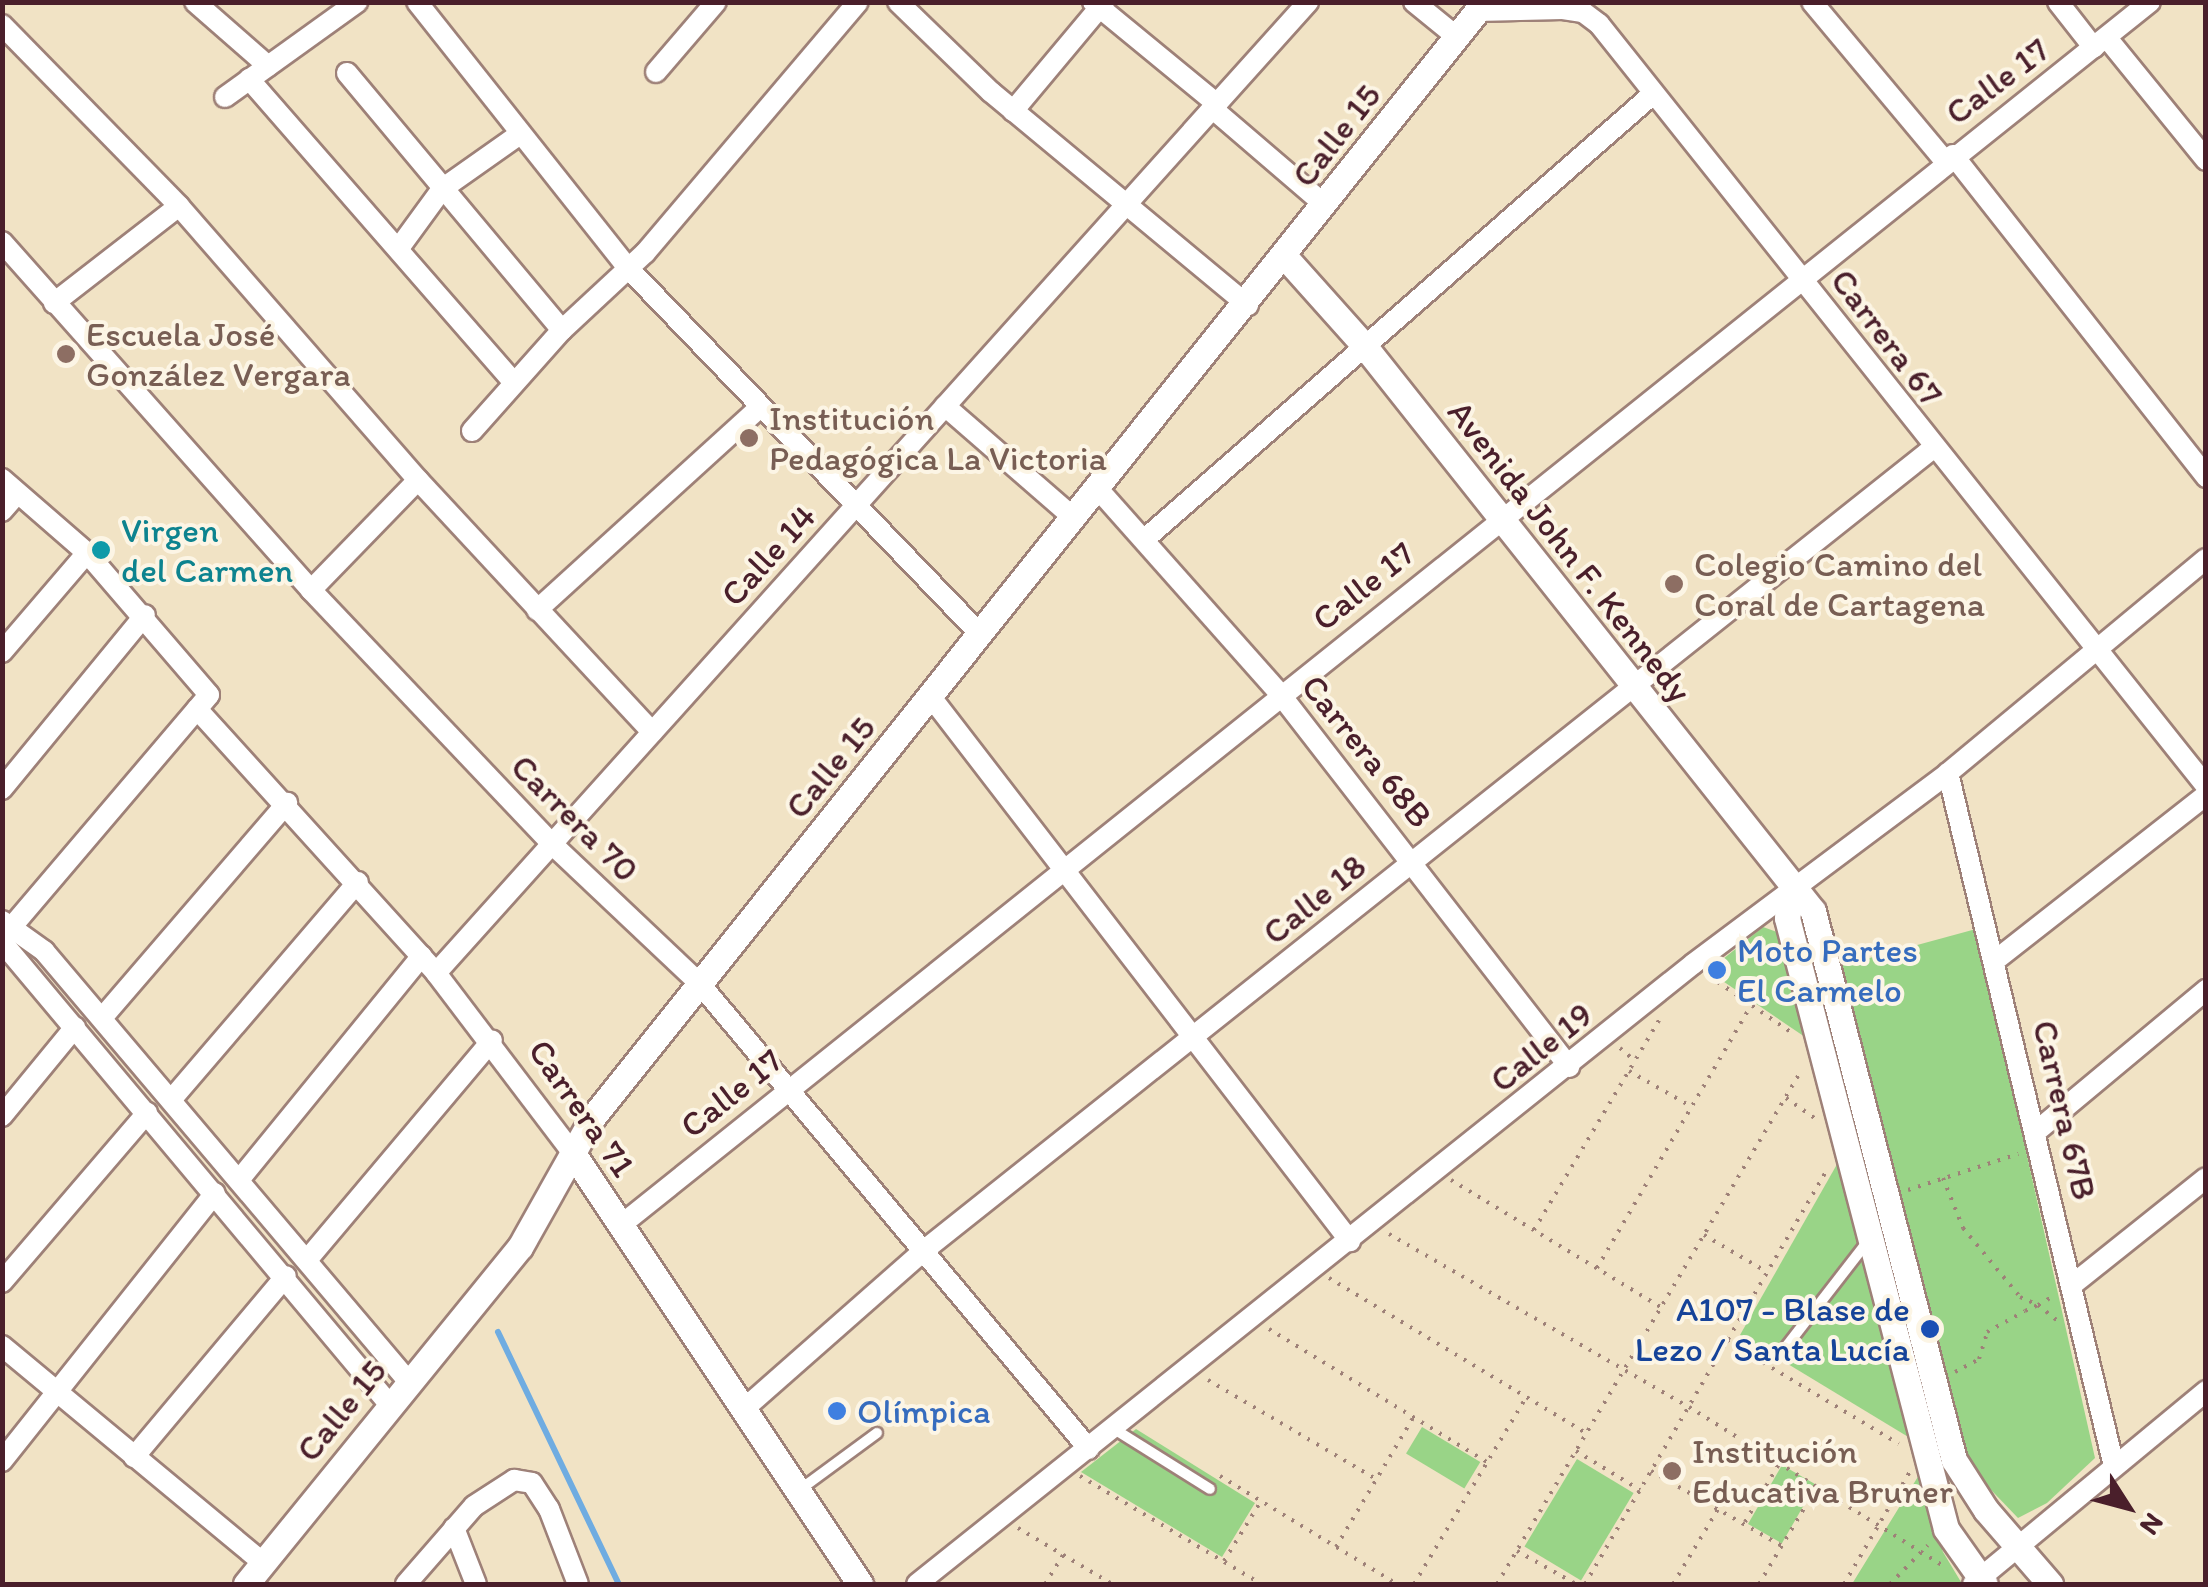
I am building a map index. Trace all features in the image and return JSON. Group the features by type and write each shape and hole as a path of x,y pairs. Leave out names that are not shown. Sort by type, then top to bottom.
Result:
{"street":[{"path":"195,2 268,66"},
{"path":"226,97 357,2"},
{"path":"417,2 629,269 758,408 981,636"},
{"path":"656,72 716,2"},
{"path":"472,431 562,330 629,269 858,2"},
{"name":"Calle 14","path":"436,973 1308,2"},
{"path":"1414,2 1458,38"},
{"path":"1812,2 1949,158 2206,477"},
{"path":"2058,2 2206,160"},
{"name":"Calle 17","path":"620,1225 1949,158 2150,2"},
{"path":"902,4 1013,111 1248,305"},
{"path":"1013,111 1099,4 1325,205"},
{"name":"Carrera 67","path":"1481,7 1567,6 1599,24 1932,450 2206,786"},
{"name":"Calle 15","path":"246,1584 526,1238 593,1116 1286,258 1481,7"},
{"path":"2,25 179,206 418,480 652,732"},
{"path":"347,73 562,330"},
{"path":"249,79 514,383"},
{"path":"1145,539 1362,343 1653,94"},
{"path":"400,248 442,189 520,134"},
{"path":"54,303 179,206"},
{"name":"Carrera 70","path":"2,242 311,590 552,844 700,984 790,1086 922,1252 1089,1449"},
{"name":"Avenida John F. Kennedy","path":"1286,258 1362,343 1792,892 1813,912 1954,1460 2050,1584"},
{"path":"946,406 1075,519"},
{"path":"537,610 758,408"},
{"name":"Calle 18","path":"744,1409 922,1252 1932,450"},
{"path":"311,590 418,480"},
{"path":"2,511 10,486"},
{"name":"Carrera 71","path":"10,486 88,553 145,615 203,702 492,1040 574,1155 860,1584"},
{"name":"Carrera 68B","path":"1099,490 1280,694 1414,861 1569,1066"},
{"path":"2,652 88,553"},
{"name":"Calle 19","path":"917,1584 1254,1320 1693,964 1948,773 2206,559"},
{"path":"2,789 145,615"},
{"path":"931,697 1196,1034 1350,1242"},
{"path":"5,932 203,702"},
{"name":"Carrera 67B","path":"1948,773 2040,1138 2113,1462"},
{"path":"1996,959 2206,795"},
{"path":"102,1018 287,803"},
{"path":"171,1100 358,882"},
{"path":"1792,892 1787,918 1872,1237 1923,1455 1948,1534 1979,1583 2113,1462 2206,1390"},
{"path":"5,932 102,1018 409,1382"},
{"path":"5,932 75,1028 390,1405"},
{"path":"239,1180 422,956"},
{"path":"2040,1138 2206,990"},
{"path":"2,1116 75,1028"},
{"path":"307,1260 492,1040"},
{"path":"2,1282 147,1113"},
{"path":"2072,1285 2206,1178"},
{"path":"2,1461 215,1193"},
{"path":"134,1457 286,1276"},
{"path":"2,1346 263,1563"},
{"path":"406,1584 454,1528 514,1480 532,1484 578,1584"},
{"path":"454,1528 476,1584"}],"lane":[{"path":"1785,1348 1841,1267 1872,1237"},
{"path":"1114,1430 1210,1489"},
{"path":"798,1492 877,1433"}],"path":[{"path":"1693,964 1799,1037"},
{"path":"1597,1268 1751,1006"},
{"path":"1534,1230 1664,1013"},
{"path":"1497,1584 1805,1064"},
{"path":"1629,1071 1692,1107"},
{"path":"1585,1584 1846,1138"},
{"path":"1884,1198 2040,1138"},
{"path":"1438,1172 1661,1306"},
{"path":"1943,1178 1963,1228 2020,1297 2038,1305"},
{"path":"1372,1224 1689,1406 1880,1522 1946,1568"},
{"path":"1704,1234 1767,1272"},
{"path":"1316,1270 1586,1433"},
{"path":"1932,1382 1979,1359 1987,1332 2072,1285"},
{"path":"1254,1320 1487,1462"},
{"path":"1727,1341 1923,1455 1844,1584"},
{"path":"1191,1369 1376,1479"},
{"path":"1414,1584 1527,1396"},
{"path":"1336,1547 1414,1418"},
{"path":"1576,1452 1640,1490"},
{"path":"1744,1524 1780,1462"},
{"path":"1067,1468 1260,1584"},
{"path":"1211,1470 1398,1584"},
{"path":"1652,1471 1782,1546"},
{"path":"1759,1584 1818,1484"},
{"path":"1223,1562 1261,1501"},
{"path":"1673,1584 1718,1509"},
{"path":"1001,1518 1112,1584"},
{"path":"1890,1584 1920,1550 1948,1534"},
{"path":"1518,1551 1576,1584"},
{"path":"1045,1584 1062,1555"}],"green space":[{"path":"1763,927 1777,932 1805,1037 1708,971"},
{"path":"1976,929 2095,1458 2047,1503 2018,1518 1970,1468 1960,1440 1840,966"},
{"path":"1840,1159 1910,1438 1740,1335"},
{"path":"1422,1427 1480,1462 1464,1489 1406,1454"},
{"path":"1136,1429 1255,1503 1222,1557 1081,1472"},
{"path":"1577,1459 1634,1493 1581,1580 1524,1546"},
{"path":"1782,1465 1816,1484 1782,1543 1748,1524"},
{"path":"1919,1475 1943,1552 1961,1582 1852,1584"}],"waterway":[{"path":"498,1332 619,1584"}],"place":[{"name":"Escuela José González Vergara","path":"66,354"},
{"name":"Institución Pedagógica La Victoria","path":"749,438"},
{"name":"Virgen del Carmen","path":"101,550"},
{"name":"Colegio Camino del Coral de Cartagena","path":"1674,584"},
{"name":"Moto Partes El Carmelo","path":"1717,970"},
{"name":"A107 - Blase de Lezo / Santa Lucía","path":"1930,1329"},
{"name":"Olímpica","path":"837,1411"},
{"name":"Institución Educativa Bruner","path":"1672,1471"}]}
